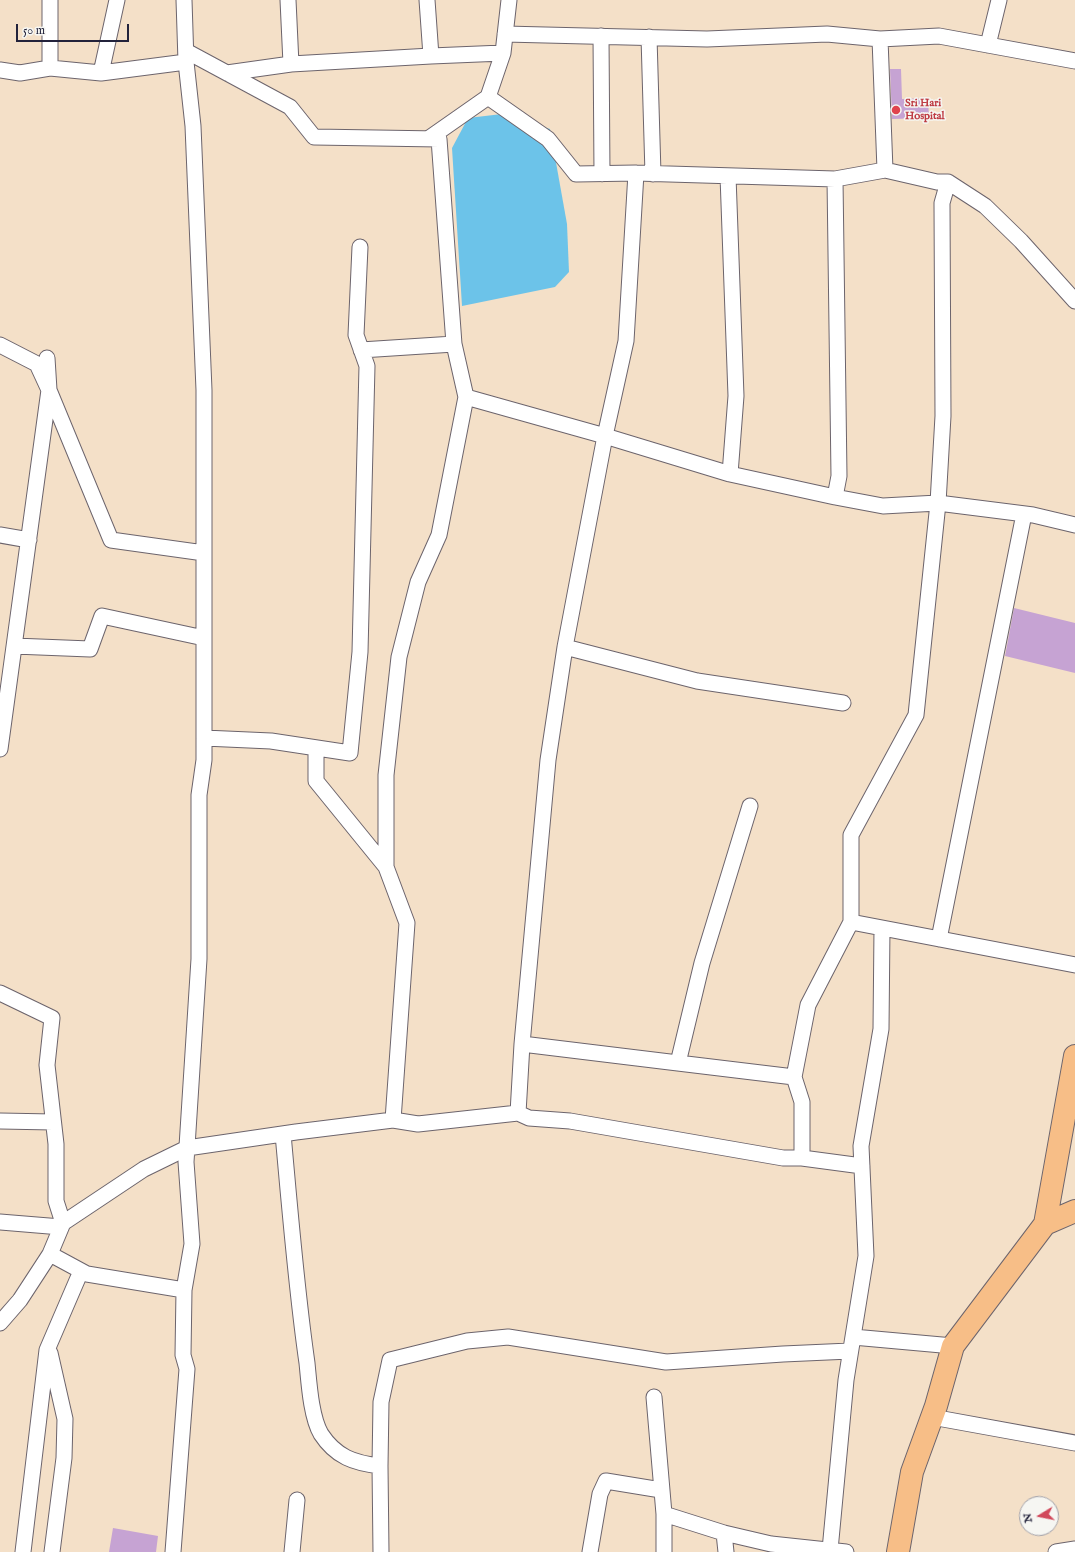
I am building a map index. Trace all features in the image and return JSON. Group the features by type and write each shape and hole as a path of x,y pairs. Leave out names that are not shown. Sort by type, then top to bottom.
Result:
{"main road":[{"path":"898,1552 912,1472 932,1417 953,1346 1045,1224 1075,1056"},
{"path":"1045,1224 1075,1211"}],"street":[{"path":"50,0 50,68"},
{"path":"101,73 117,0"},
{"path":"173,1552 187,1369 183,1355 184,1290 192,1244 186,1162 199,959 199,795 204,760 204,390 193,126 186,56 184,0"},
{"path":"288,0 291,64"},
{"path":"427,0 431,56"},
{"path":"428,139 488,97 503,53 509,0"},
{"path":"988,45 999,0"},
{"path":"505,34 707,39 827,34 880,40 939,36 1075,60"},
{"path":"601,36 602,174"},
{"path":"649,37 652,174"},
{"path":"880,40 885,170"},
{"path":"227,73 291,64 503,53"},
{"path":"0,70 20,73 50,68 101,73 186,56 227,73 290,107 314,137 439,139 454,344 466,397 439,535 418,582 399,657 386,775 386,867"},
{"path":"488,97 548,139 576,174 636,173 835,179 885,170 937,182 948,182 985,206 1021,241 1075,301"},
{"path":"518,1113 522,1044 548,760 565,647 605,436 626,342 636,173"},
{"path":"728,176 736,396 730,474"},
{"path":"835,179 839,476 835,497"},
{"path":"802,1158 802,1102 794,1077 808,1005 850,922 851,835 916,715 938,503 943,416 942,203 948,182"},
{"path":"204,738 271,741 350,753 360,652 368,366 356,335 360,247"},
{"path":"362,350 454,344"},
{"path":"0,345 37,364 111,540 204,553"},
{"path":"0,749 5,681 14,646 49,390 47,358"},
{"path":"466,397 605,436 730,474 835,497 883,506 938,503 1024,514 1075,525"},
{"path":"939,939 1024,514"},
{"path":"0,535 28,540"},
{"path":"14,646 90,649 102,616 204,638"},
{"path":"565,647 697,681 843,703"},
{"path":"316,748 316,781 386,867 407,923 393,1120"},
{"path":"678,1063 702,963 750,806"},
{"path":"850,922 1075,965"},
{"path":"830,1550 846,1380 866,1256 861,1146 881,1029 882,928"},
{"path":"0,993 52,1018 47,1065 56,1144 56,1201 62,1225"},
{"path":"522,1044 794,1077"},
{"path":"0,1323 20,1300 50,1254 62,1225 144,1170 187,1148 393,1120 418,1124 518,1113 529,1118 570,1121 783,1158 802,1158 862,1166"},
{"path":"0,1121 53,1122"},
{"path":"283,1134 300,1314 313,1410 321,1434 340,1455 360,1464 380,1466"},
{"path":"0,1222 62,1225"},
{"path":"50,1254 87,1274 184,1290"},
{"path":"23,1552 47,1350 81,1271"},
{"path":"381,1552 381,1402 390,1360 467,1341 508,1337 666,1362 783,1354 851,1344 953,1346"},
{"path":"47,1350 50,1352 65,1419 64,1458 52,1552"},
{"path":"654,1397 664,1514 664,1552"},
{"path":"932,1417 1075,1443"},
{"path":"590,1552 600,1494 606,1480 662,1490"},
{"path":"292,1552 297,1500"},
{"path":"664,1514 724,1533 771,1544 846,1552"},
{"path":"724,1533 726,1552"},
{"path":"1056,1552 1075,1548"}],"water":[{"path":"502,114 550,129 567,224 569,272 555,287 462,306 452,148 468,118"}],"building":[{"path":"890,69 901,69 902,99 928,98 929,118 892,119"},
{"path":"1014,608 1075,623 1075,673 1005,656"},
{"path":"113,1528 158,1536 156,1552 109,1552"}],"place":[{"name":"Sri Hari Hospital","path":"896,110"}]}
